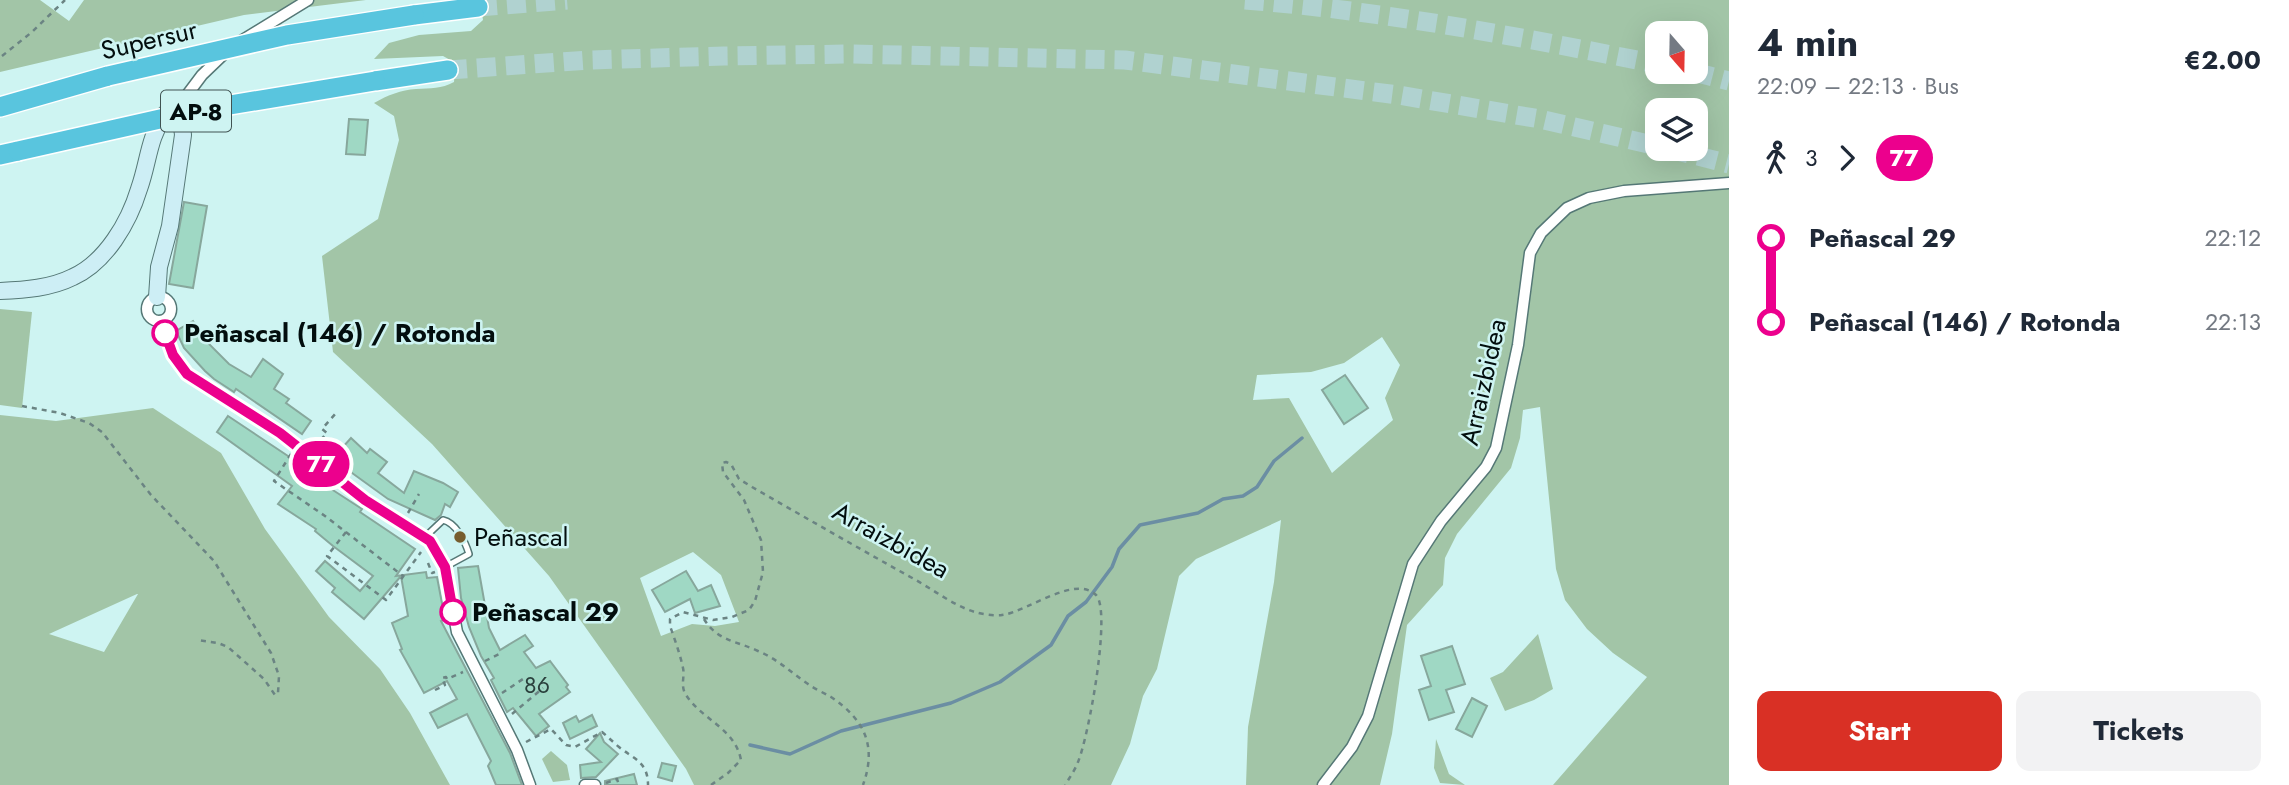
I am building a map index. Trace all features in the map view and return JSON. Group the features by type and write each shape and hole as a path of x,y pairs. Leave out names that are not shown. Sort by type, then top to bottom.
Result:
{"highway":[{"name":"Supersur","path":"0,107 31,93 287,35 478,7"},
{"name":"AP-8","path":"9,153 200,110 447,71"},
{"path":"0,94 31,93"}],"street":[{"path":"0,291 37,288 74,277 98,260 113,241 139,189 154,130 165,114 175,111 202,75 224,53 308,0"},
{"path":"157,298 159,267 170,226 183,135 181,118 175,111"},
{"name":"Arraizbidea","path":"1323,785 1352,747 1368,716 1413,564 1441,522 1486,467 1496,448 1518,345 1530,253 1541,233 1567,208 1589,198 1624,191 1729,183"},
{"path":"157,298 164,299 171,309 168,317 161,321 150,318 147,312 148,304 157,298"},
{"path":"161,321 173,355 187,374 280,433 365,500 425,537 436,550 445,567 457,632 479,664 530,785"},
{"path":"585,785 595,785"}],"lane":[{"path":"425,537 443,520 456,529 469,554 445,567"}],"path":[{"path":"2,56 65,0"},
{"path":"22,406 60,413 89,423 102,432 151,495 214,561 271,653 279,676 278,693 271,693 264,679 228,647 198,640"},
{"path":"317,443 327,433 322,429 336,413"},
{"path":"293,451 274,481 403,576"},
{"name":"Arraizbidea","path":"711,785 741,760 727,732 707,718 685,694 682,685 684,671 670,619 688,612 713,620 732,617 749,610 755,601 763,572 761,540 744,500 723,472 722,463 726,462 731,464 740,479 752,487 879,561 976,612 1001,616 1043,601 1064,590 1081,589 1093,592 1102,607 1100,656 1083,746 1078,762 1065,785"},
{"path":"408,513 419,494"},
{"path":"346,532 327,556 386,600 422,554"},
{"path":"427,560 432,573"},
{"path":"705,619 710,630 723,639 761,652 788,667 850,713 864,729 869,747 868,770 863,785"},
{"path":"435,690 445,685 442,678 446,677 447,680 500,653"},
{"path":"501,693 523,679"},
{"path":"514,713 543,688"},
{"path":"525,743 551,729 566,745 575,747 602,733 634,755 648,775 648,785"},
{"path":"617,779 619,785"}],"green space":[{"path":"0,0 40,0 69,21 84,0 366,0 244,15 0,72"},
{"path":"480,0 1729,0 1729,785 1553,785 1647,677 1613,653 1587,629 1565,600 1556,569 1540,407 1523,410 1520,438 1511,468 1457,534 1445,558 1443,585 1407,625 1392,734 1380,785 1246,785 1248,727 1274,582 1281,520 1196,559 1179,576 1157,669 1143,696 1130,744 1111,785 694,785 686,769 549,576 432,444 333,352 322,256 378,219 399,140 394,116 374,103 400,92 440,87 454,82 455,69 452,61 443,56 374,59 389,43 419,35 471,31 483,20","holes":["1382,337 1400,365 1385,398 1393,420 1332,473 1289,398 1253,400 1257,375 1311,372 1344,363","693,552 721,575 739,622 715,626 692,624 661,636 640,578"]},
{"path":"0,309 32,312 22,408 0,405"},
{"path":"153,408 221,453 265,529 329,617 380,669 410,713 450,785 0,785 0,415 56,421","holes":["138,594 104,652 49,634"]},
{"path":"1538,634 1553,689 1505,711 1490,678 1503,672"},
{"path":"1436,739 1449,774 1465,785 1440,783 1434,768"},
{"path":"551,751 567,765 570,780 553,782 542,759"}],"building":[{"path":"349,119 368,120 365,155 346,154"},
{"path":"184,202 207,206 193,288 169,284"},
{"path":"193,321 204,339 229,364 251,377 263,359 283,374 274,389 289,399 286,403 311,421 302,434 205,371 184,348 176,331"},
{"path":"1345,375 1368,408 1344,424 1322,390"},
{"path":"228,416 291,458 323,481 322,483 362,509 360,512 415,549 396,576 426,572 427,578 437,577 444,614 444,620 441,621 510,753 522,785 496,785 488,766 491,761 467,714 438,728 430,713 457,699 447,681 424,693 400,650 402,649 392,623 408,616 401,576 364,619 332,592 335,588 316,571 325,561 360,591 373,576 333,546 315,531 316,529 278,504 292,486 217,432"},
{"path":"351,438 367,453 370,449 387,462 378,473 404,493 414,471 458,492 450,507 445,504 441,515 435,520 388,499 341,465 339,467 327,455 339,442 343,447"},
{"path":"478,566 489,628 500,650 525,635 533,646 524,652 536,668 550,661 568,685 566,687 570,692 539,714 549,726 536,736 513,708 507,712 469,627 461,598 458,568"},
{"path":"686,571 698,591 711,585 720,606 695,613 690,599 665,612 652,590"},
{"path":"1452,646 1465,684 1446,690 1454,712 1429,720 1419,690 1431,686 1421,656"},
{"path":"1472,698 1487,706 1472,737 1456,729"},
{"path":"592,715 597,726 570,739 563,723 576,716 579,722"},
{"path":"600,733 604,742 618,754 596,777 581,778 580,765 601,762 586,749"},
{"path":"662,763 676,766 672,781 658,777"},
{"path":"634,774 637,785 605,785 605,781"}],"waterway":[{"path":"750,745 790,754 841,731 951,703 1000,682 1051,645 1068,616 1086,602 1112,567 1119,549 1140,525 1198,513 1223,499 1243,496 1257,487 1274,461 1302,438"}],"tunnel":[{"path":"478,7 567,0"},
{"path":"1245,0 1401,18 1645,62"},
{"path":"448,70 589,60 851,54 1125,60 1398,95 1540,119 1645,143"},
{"path":"1708,76 1729,81"},
{"path":"1708,159 1729,164"}],"bus line":[{"name":"77","path":"165,333 173,355 187,374 280,433 365,500 430,541 445,567 453,612"}],"place":[{"name":"Peñascal (146) / Rotonda","path":"165,333"},
{"name":"Peñascal","path":"460,537"},
{"name":"Peñascal 29","path":"453,612"}]}
